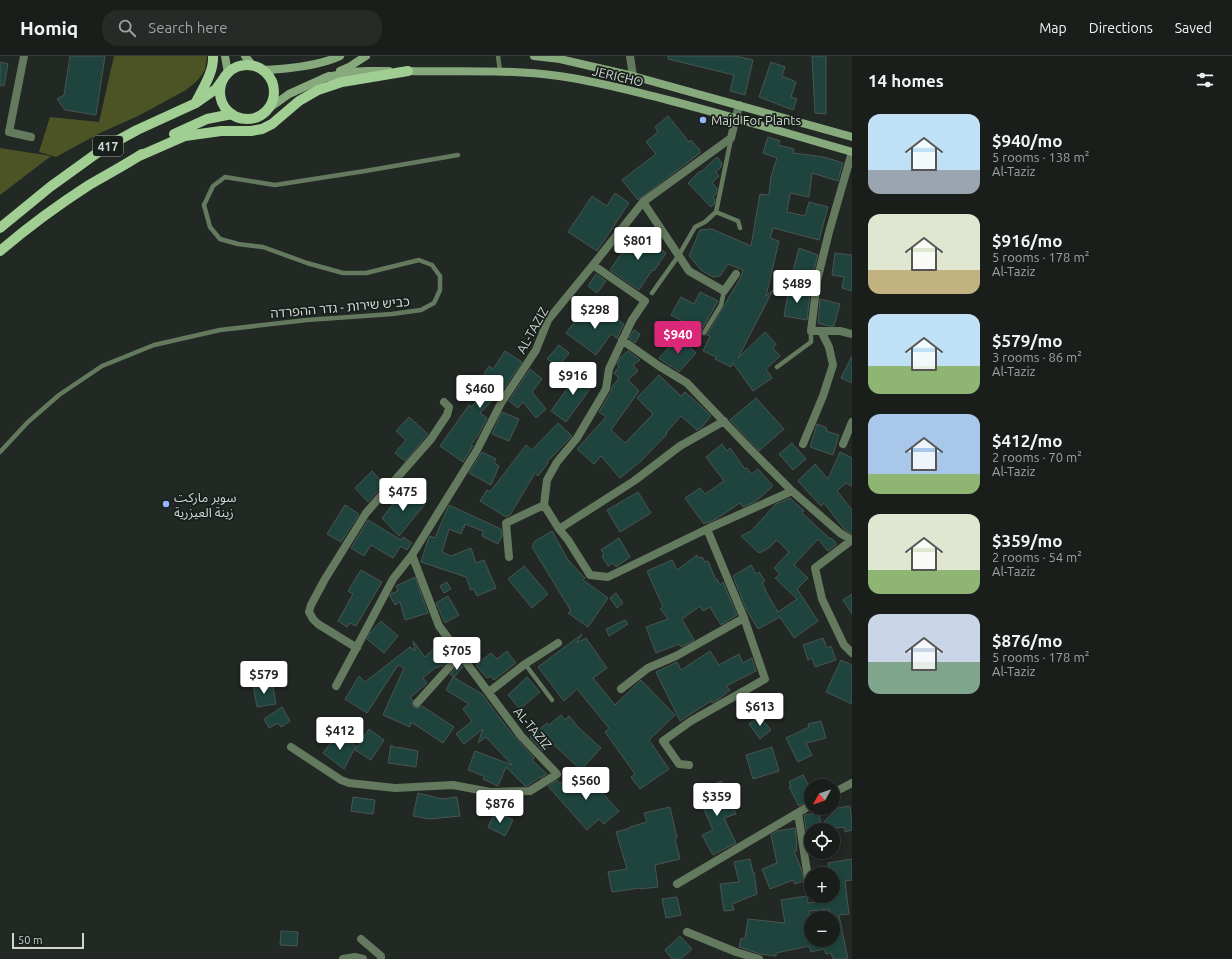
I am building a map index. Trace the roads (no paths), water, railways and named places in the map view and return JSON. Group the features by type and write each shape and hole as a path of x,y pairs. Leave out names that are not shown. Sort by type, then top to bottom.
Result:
{"main road":[{"path":"196,103 210,73 214,62 214,56"},
{"path":"225,56 226,76 221,86 221,98 226,109 232,114"},
{"path":"245,56 268,76 272,84 274,93 268,109"},
{"path":"258,68 319,63 340,56"},
{"path":"268,109 289,94 349,67 366,56"},
{"name":"JERICHO","path":"534,56 560,59 633,76 852,137"},
{"name":"417","path":"0,228 44,192 104,148 137,130 196,103 216,89 233,69 240,67 258,68"},
{"name":"JERICHO","path":"324,78 350,72 367,71 535,73 614,86 735,118 852,152"},
{"path":"137,157 186,136 221,131 251,131 262,129 272,124 299,102 318,90 342,82 408,71"},
{"name":"417","path":"0,251 34,223 87,186 171,135 198,123 217,117 232,114 243,119 255,118 263,114 268,109"}],"street":[{"path":"24,56 9,132 31,137"},
{"path":"630,56 633,76"},
{"path":"731,138 739,105"},
{"name":"AL-TAZIZ","path":"336,686 393,579 412,555 477,450 501,402 536,350 548,320 594,265 643,202 731,138"},
{"path":"852,152 829,232 817,281 811,331 840,331 852,334"},
{"path":"643,202 689,271 724,291 736,274"},
{"path":"594,265 645,300 632,320 609,369 606,389 577,438 557,462 547,480 544,505 590,575 608,577 707,529 792,491"},
{"path":"803,444 823,396 832,365 829,347 821,332"},
{"path":"622,340 659,366 687,383 792,491 840,534 852,540 815,568 822,599 844,646 852,653"},
{"path":"357,648 313,619 309,612 311,605 325,579 366,513 431,439 447,415 449,407 444,402"},
{"path":"559,529 634,481 680,446 724,421"},
{"path":"843,444 852,422"},
{"path":"510,557 506,523 544,505"},
{"path":"690,766 679,764 663,741 691,721 765,679 744,618 707,529"},
{"name":"AL-TAZIZ","path":"291,747 341,780 349,783 395,788 453,785 490,792 530,791 557,774 521,736 439,626 412,555"},
{"path":"622,689 648,668 676,656 744,618"},
{"path":"489,692 525,664 558,644"},
{"path":"416,704 460,654"},
{"path":"840,789 852,783"},
{"path":"677,884 804,809"},
{"path":"798,813 806,867"},
{"path":"687,932 736,952 759,959"},
{"path":"361,939 381,956 381,959"},
{"path":"343,959 355,957 362,959"}],"lane":[{"path":"498,56 500,72"},
{"path":"652,292 679,255 695,227 705,222 716,212 731,138"},
{"name":"כביש שירות - גדר ההפרדה","path":"0,452 28,422 58,395 102,366 154,345 220,330 307,320 392,314 421,310 434,303 440,290 440,276 432,265 419,260 366,273 343,273 307,264 264,247 238,244 220,239 210,227 204,206 213,186 225,177 275,185 458,155"},
{"path":"716,212 738,221 740,228"},
{"path":"704,333 721,305 724,291"},
{"path":"777,367 811,342 811,331"},
{"path":"525,664 552,700"}],"place":[{"name":"Majd For Plants","path":"703,120"},
{"name":"سوبر ماركت زينة العيزرية","path":"166,504"}]}
